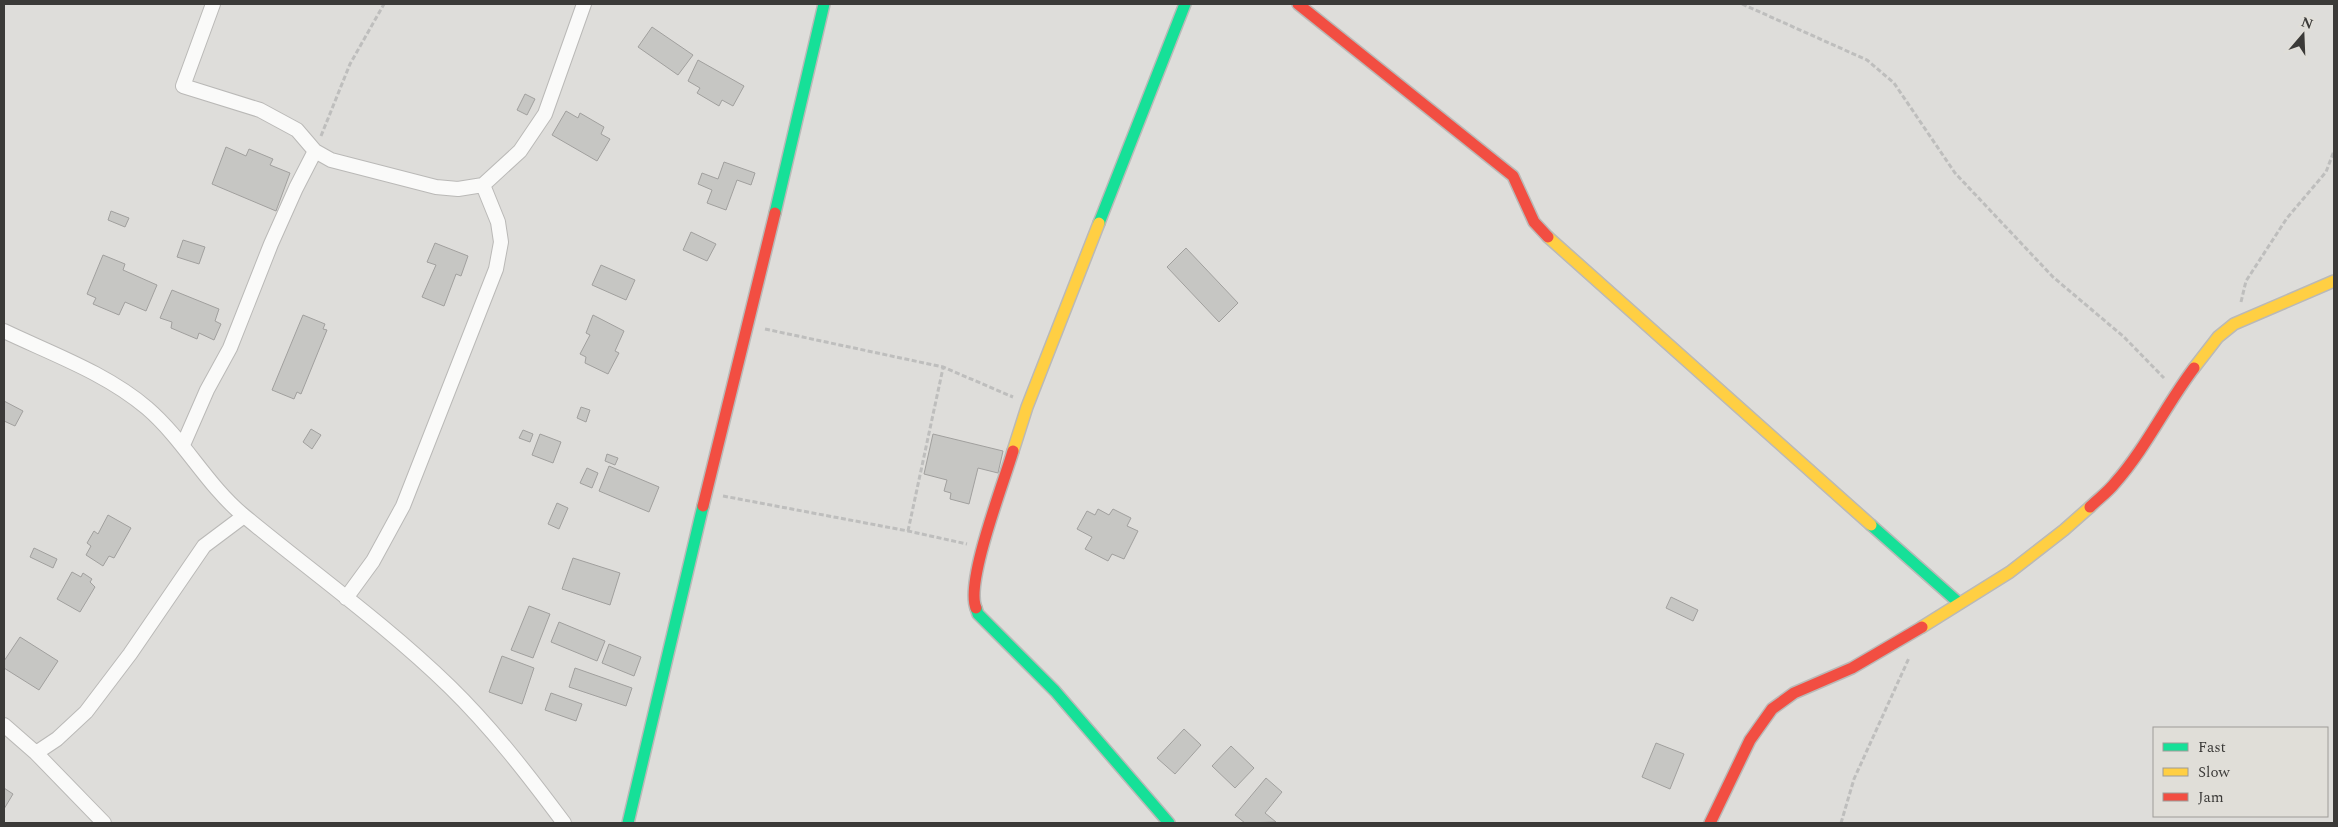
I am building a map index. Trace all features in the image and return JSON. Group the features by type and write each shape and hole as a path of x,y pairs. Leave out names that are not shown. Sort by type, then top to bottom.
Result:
{"street":[{"path":"213,4 183,86 260,110 297,130 315,151 331,160 436,187 458,189 483,185 520,151 545,114 584,4"},
{"path":"628,823 706,493 805,91 824,4"},
{"path":"1169,823 1055,691 978,614 973,602 975,575 982,548 1026,407 1112,184 1185,4"},
{"path":"1298,4 1514,176 1521,186 1530,216 1538,228 1959,603"},
{"path":"183,445 207,390 230,348 271,244 315,151"},
{"path":"346,598 373,561 403,506 496,269 501,242 498,222 483,185"},
{"path":"1710,823 1750,740 1772,709 1794,693 1852,668 1892,646 2010,572 2116,484 2149,437 2175,393 2218,337 2234,324 2334,281"},
{"path":"4,331 101,377 146,408 183,445 227,501 396,638 450,688 496,737 564,823"},
{"path":"36,753 57,739 86,712 130,654 204,546 244,516"},
{"path":"4,724 36,753 104,823"}],"path":[{"path":"315,151 350,64 384,4"},
{"path":"1742,4 1867,60 1894,83 1955,173 2053,277 2158,368 2175,393"},
{"path":"2234,324 2246,281 2287,218 2326,172 2334,151"},
{"path":"747,326 943,367 1009,394 1026,407"},
{"path":"908,530 943,367"},
{"path":"706,493 908,530 982,548"},
{"path":"1841,823 1854,779 1910,655"}],"building":[{"path":"652,27 693,55 678,75 638,47"},
{"path":"698,60 744,86 733,106 722,100 719,106 697,93 700,88 688,81"},
{"path":"525,94 535,99 527,115 517,110"},
{"path":"566,111 578,118 580,113 604,127 601,134 610,139 597,161 552,135"},
{"path":"226,147 246,156 249,149 273,159 270,165 290,173 276,211 212,184"},
{"path":"724,162 755,173 751,185 737,180 726,210 707,203 712,190 698,184 702,173 718,179"},
{"path":"111,211 129,218 125,227 108,220"},
{"path":"691,232 716,244 707,261 683,250"},
{"path":"183,240 205,247 199,264 177,257"},
{"path":"435,243 468,256 461,276 456,274 444,306 422,297 436,265 427,262"},
{"path":"1186,248 1238,303 1219,322 1167,267"},
{"path":"103,255 125,264 123,270 157,285 146,311 125,302 119,315 93,304 96,298 87,294"},
{"path":"601,265 635,280 626,300 592,285"},
{"path":"172,290 219,309 215,321 221,324 214,340 199,333 197,339 171,328 172,322 160,318"},
{"path":"303,315 325,324 323,329 327,330 301,394 297,392 294,399 272,390"},
{"path":"593,315 624,331 615,351 619,353 608,374 585,363 586,357 580,354 590,335 586,333"},
{"path":"4,401 23,411 15,426 4,421"},
{"path":"581,407 590,410 586,422 577,418"},
{"path":"311,429 321,435 312,449 303,442"},
{"path":"523,430 533,434 530,442 519,438"},
{"path":"540,434 561,442 553,463 532,455"},
{"path":"933,434 1003,451 998,473 978,468 969,504 950,499 951,493 944,491 947,480 924,474"},
{"path":"607,454 618,458 615,465 605,461"},
{"path":"609,466 659,487 649,512 599,491"},
{"path":"587,468 598,473 592,488 580,483"},
{"path":"557,503 568,508 559,529 548,524"},
{"path":"1098,509 1109,515 1113,509 1131,518 1127,526 1138,531 1124,559 1112,554 1108,561 1085,549 1092,537 1077,529 1087,511 1095,515"},
{"path":"108,515 131,528 114,558 109,556 103,566 86,555 91,546 87,543 94,531 98,534"},
{"path":"34,548 57,559 53,568 30,557"},
{"path":"573,558 620,573 610,605 562,589"},
{"path":"72,572 81,577 83,573 92,579 90,582 95,587 80,612 57,599"},
{"path":"1671,597 1698,610 1693,621 1666,608"},
{"path":"529,606 550,614 533,658 511,650"},
{"path":"559,622 605,641 597,661 551,642"},
{"path":"20,637 58,661 39,690 4,668 4,661"},
{"path":"609,644 641,657 634,676 602,663"},
{"path":"502,656 534,668 522,704 489,692"},
{"path":"575,668 632,688 626,706 569,687"},
{"path":"551,693 582,704 576,721 545,710"},
{"path":"1184,729 1201,745 1175,774 1157,758"},
{"path":"1656,743 1684,754 1670,789 1642,777"},
{"path":"1231,746 1254,768 1235,788 1212,766"},
{"path":"1266,778 1282,792 1265,813 1276,822 1245,823 1235,815"},
{"path":"4,788 13,794 4,809"}],"traffic: fast":[{"path":"775,213 824,4"},
{"path":"1099,223 1185,4"},
{"path":"628,823 703,506"},
{"path":"1871,525 1959,603"},
{"path":"976,608 978,614 1055,691 1169,823"}],"traffic: slow":[{"path":"1013,451 1027,407 1099,223"},
{"path":"1548,237 1871,525"},
{"path":"2194,368 2218,337 2234,324 2334,281"},
{"path":"1922,627 2010,572 2090,507"}],"traffic: jam":[{"path":"1298,4 1513,176 1534,222 1548,237"},
{"path":"703,506 775,213"},
{"path":"2090,507 2126,470 2194,368"},
{"path":"976,608 974,595 980,555 1013,451"},
{"path":"1710,823 1750,740 1772,709 1794,693 1852,668 1922,627"}]}
